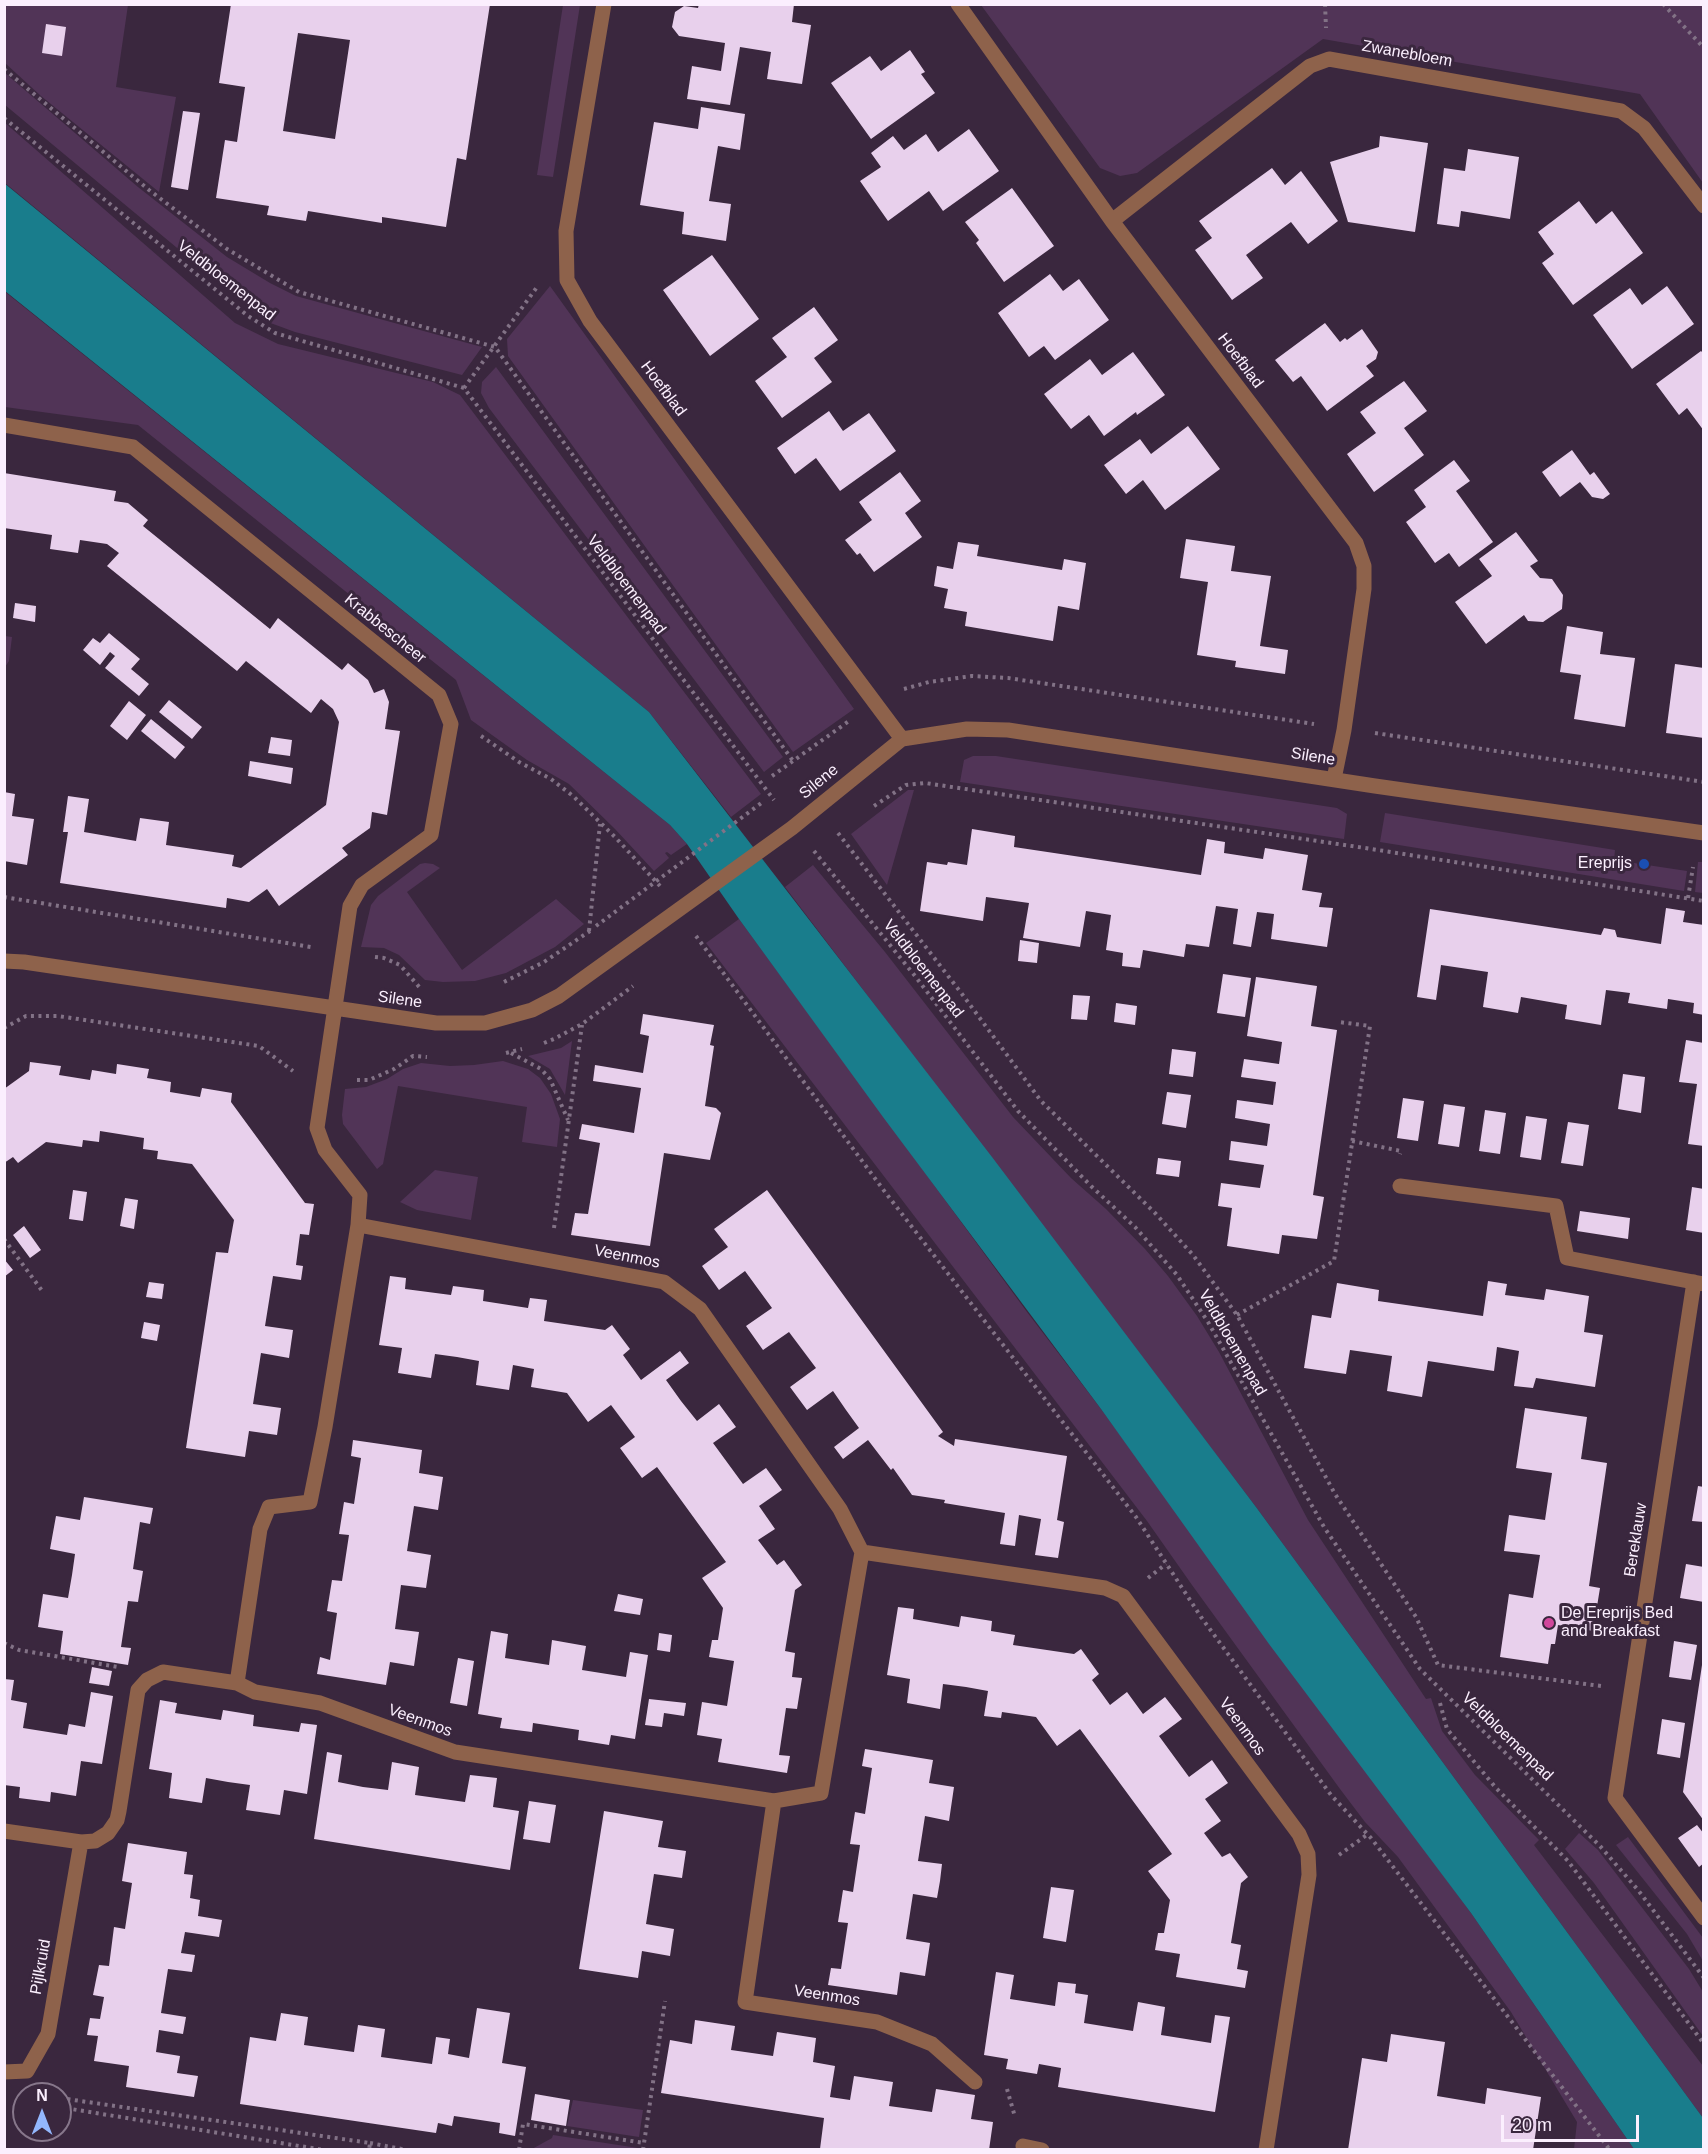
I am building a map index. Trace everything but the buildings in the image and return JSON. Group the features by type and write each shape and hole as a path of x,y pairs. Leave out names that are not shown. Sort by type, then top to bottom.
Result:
{"street":[{"name":"Hoefblad","path":"604,4 566,231 567,280 590,321 902,739"},
{"name":"Hoefblad","path":"958,4 1112,221 1356,543 1364,566 1364,589 1344,730 1334,779"},
{"name":"Zwanebloem","path":"1112,221 1310,66 1329,59 1621,111 1644,128 1704,206"},
{"name":"Krabbescheer","path":"4,424 133,447 439,695 451,723"},
{"path":"237,1683 260,1529 269,1507 310,1503 358,1225 360,1195 325,1150 317,1128 323,1077 345,953 350,906 362,885 431,835 451,723"},
{"name":"Silene","path":"4,962 24,962 436,1023 484,1023 532,1010 559,996 792,828 902,739 967,729 1008,730 1704,833"},
{"path":"1400,1186 1556,1206 1567,1258 1699,1283"},
{"name":"Veenmos","path":"81,1842 103,1838 117,1820 136,1696 141,1685 163,1672 237,1683 255,1692 320,1703 455,1752 774,1802 821,1793 862,1552 840,1509 700,1308 664,1282 358,1225"},
{"name":"Bereklauw","path":"1699,1283 1615,1798 1704,1918"},
{"name":"Veenmos","path":"862,1552 1105,1588 1123,1596 1299,1834 1308,1854 1309,1875 1266,2150"},
{"name":"Veenmos","path":"774,1802 745,2002 877,2022 932,2044 975,2082"},
{"path":"4,1831 81,1842"},
{"name":"Pijlkruid","path":"4,2072 27,2071 48,2034 81,1842"},
{"path":"1023,2146 1042,2150"}],"path":[{"path":"1663,4 1704,48"},
{"path":"4,69 149,190 227,249 298,292 495,347 793,761"},
{"name":"Veldbloemenpad","path":"4,118 248,316 275,333 464,388 774,799 792,828 915,976 1018,1111 1091,1186 1135,1227 1177,1275 1208,1322 1324,1527 1420,1669 1600,1846 1638,1890 1704,1978"},
{"path":"464,388 544,276 567,280"},
{"path":"897,691 929,682 972,676 1008,678 1324,726"},
{"path":"771,776 856,716"},
{"path":"451,723 472,730 519,762 551,779 600,823 656,881"},
{"path":"1365,731 1704,782"},
{"path":"865,813 906,785 925,783 1704,901"},
{"path":"501,983 544,962 589,931 764,801"},
{"path":"589,931 600,823"},
{"path":"831,839 847,826"},
{"path":"838,833 1041,1101 1163,1222 1192,1255 1238,1315 1335,1494 1416,1617 1438,1665 1631,1690"},
{"path":"1688,898 1693,867"},
{"path":"4,897 384,958 400,965 422,990"},
{"path":"677,911 885,1192 1137,1517 1200,1617 1331,1795 1371,1838 1610,2150"},
{"path":"4,1028 26,1016 58,1016 259,1046 295,1072 323,1077"},
{"path":"1238,1315 1334,1261 1370,1026 1339,1022"},
{"path":"549,1261 582,1024"},
{"path":"511,1052 541,1069 550,1079 569,1121"},
{"path":"4,1239 43,1292"},
{"path":"4,1643 19,1650 117,1666"},
{"path":"1440,1703 1447,1729 1496,1788 1568,1861 1704,2044"},
{"path":"643,2150 665,2001"},
{"path":"975,2082 1007,2088 1023,2146"},
{"path":"72,2100 407,2150"},
{"path":"72,2109 324,2150"},
{"path":"519,2150 523,2124 644,2143"},
{"path":"369,2150 370,2144"}],"shaded area":[{"path":"4,5 128,5 116,87 176,97 159,192 41,96 5,63"},
{"path":"563,5 580,5 553,177 537,175"},
{"path":"981,5 1703,5 1703,183 1640,94 1323,39 1137,173 1120,176 1100,168"},
{"path":"5,73 138,187 227,257 270,283 296,296 482,347 462,375 295,332 265,321 5,105"},
{"path":"4,122 235,323 278,344 433,382 460,395 761,794 731,817 649,712 5,183"},
{"path":"550,286 854,709 793,752 508,356 507,339"},
{"path":"4,291 670,825 687,844 671,855 665,853 669,858 654,871 569,784 527,760 471,720 456,680 138,425 5,407"},
{"path":"496,367 783,757 764,772 489,408 481,393 482,382"},
{"path":"5,636 12,637 9,661 5,667"},
{"path":"973,756 996,756 1337,808 1347,814 1344,839 960,782 964,760"},
{"path":"908,790 914,790 887,885 851,834"},
{"path":"1385,813 1615,850 1614,860 1687,871 1684,891 1380,842"},
{"path":"1698,862 1703,862 1703,893 1695,892"},
{"path":"425,863 440,868 407,892 462,970 556,899 584,924 555,947 506,973 475,981 425,980 399,955 384,948 361,947 371,905 378,896 420,864"},
{"path":"813,865 885,952 1013,1117 1071,1178 1106,1209 1145,1249 1197,1316 1219,1352 1308,1520 1426,1699 1431,1698 1442,1731 1475,1775 1539,1840 1534,1845 1703,2066 1703,2118 1256,1507 785,887"},
{"path":"739,919 1471,1913 1634,2149 1574,2149 1577,2122 1511,2012 1398,1857 1365,1822 1340,1789 1147,1521 706,943"},
{"path":"572,1041 565,1095 550,1069 528,1056 561,1048"},
{"path":"503,1061 528,1069 540,1078 551,1094 560,1119 557,1147 522,1142 527,1107 398,1086 383,1164 377,1169 343,1124 345,1089 366,1087 421,1063 450,1066"},
{"path":"435,1170 478,1177 471,1220 417,1210 400,1202"},
{"path":"1579,1833 1598,1850 1689,1969 1703,1992 1703,2036 1594,1883 1565,1849"},
{"path":"1628,1837 1703,1938 1703,1961 1687,1934 1616,1845"},
{"path":"573,2100 643,2110 639,2137 567,2126"},
{"path":"553,2135 638,2149 532,2149 552,2138"}],"water":[{"path":"4,183 649,712 992,1157 1256,1507 1703,2118 1703,2149 1634,2149 1471,1913 1269,1644 1101,1409 883,1117 687,844 670,825 5,291"}],"place":[{"name":"Ereprijs","path":"1644,864"},
{"name":"De Ereprijs Bed and Breakfast","path":"1549,1623"}]}
